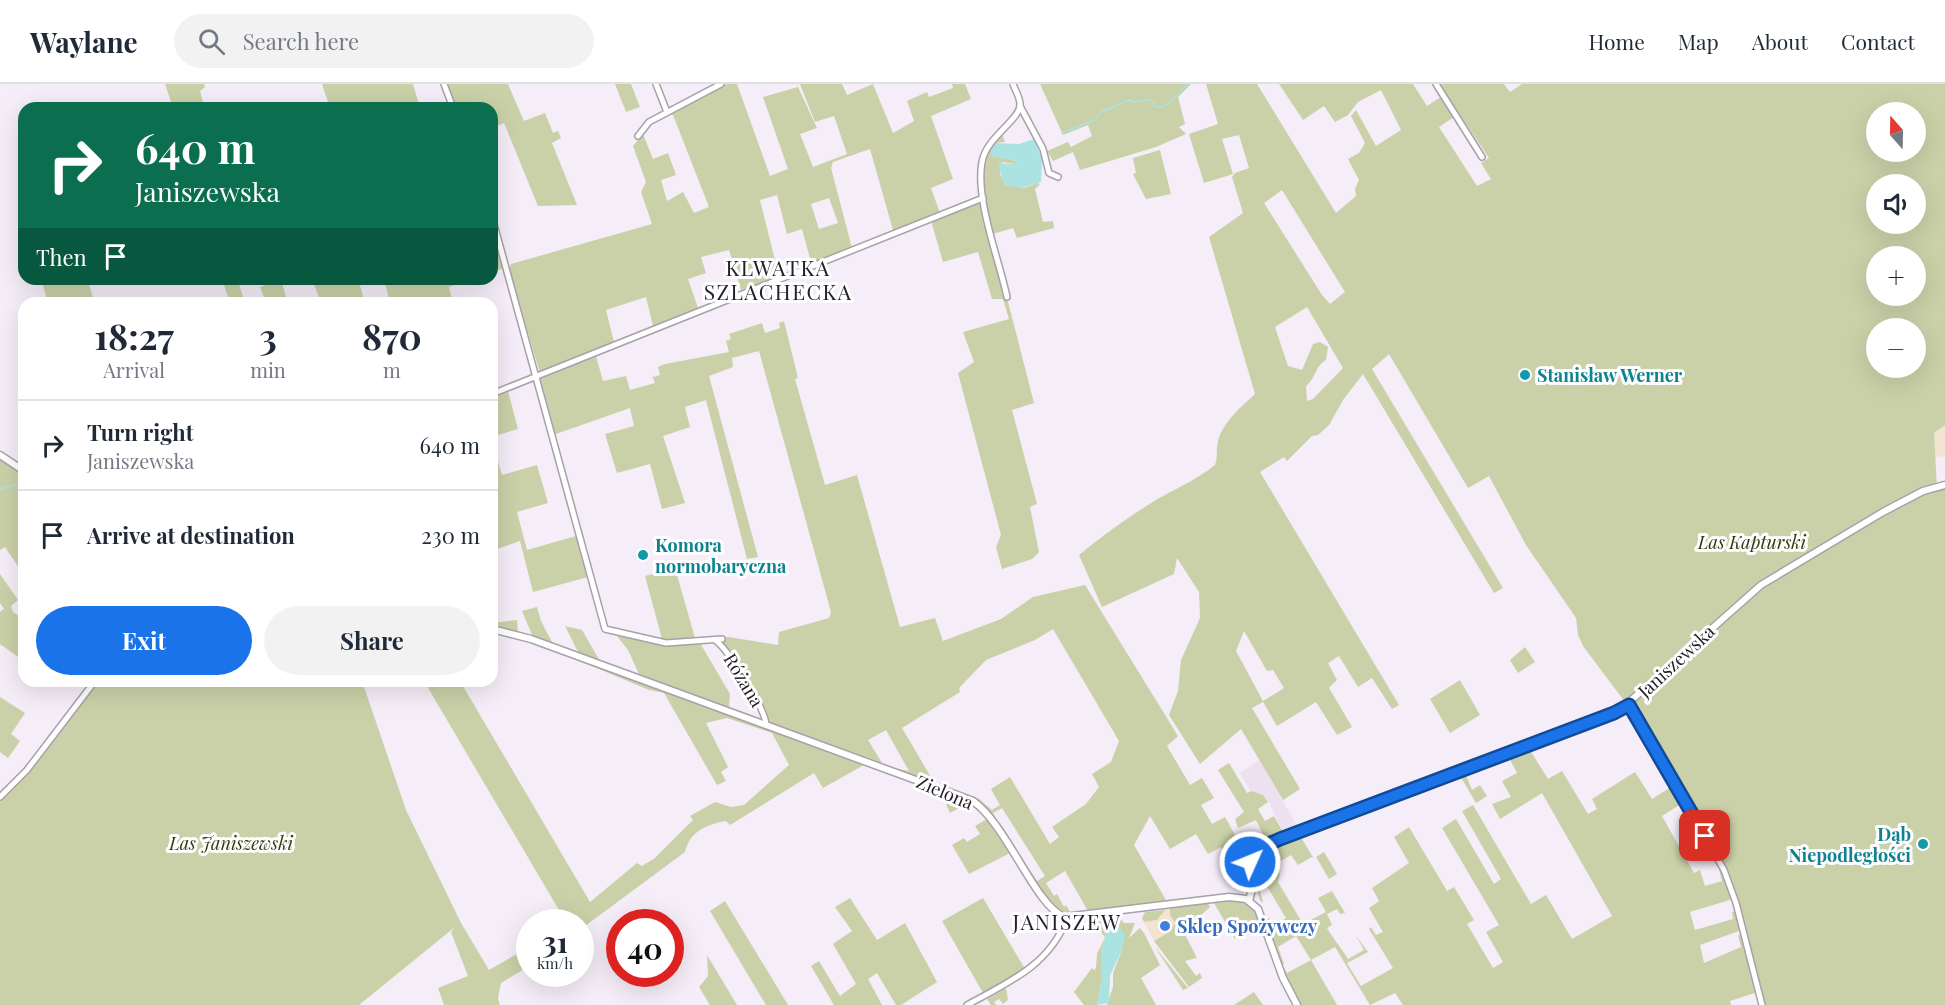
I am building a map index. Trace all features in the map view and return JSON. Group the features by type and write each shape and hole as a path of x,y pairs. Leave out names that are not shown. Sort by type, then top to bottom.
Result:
{"street":[{"path":"444,84 451,102"},
{"path":"656,84 667,112"},
{"path":"638,136 649,122 721,84"},
{"path":"1013,84 1020,106 1043,149 1049,173 1058,177"},
{"path":"1436,84 1482,158"},
{"path":"1007,297 982,198 981,169 983,154 990,142 1020,106"},
{"path":"498,392 982,198"},
{"path":"498,241 536,377"},
{"name":"Różana","path":"536,377 605,629 666,643 718,639 758,703 766,719 765,725"},
{"path":"0,455 18,467"},
{"name":"Janiszewska","path":"1762,1005 1736,903 1724,870 1629,705 1761,585 1883,512 1923,491 1945,485"},
{"name":"Zielona","path":"498,630 522,636 973,801 993,820 1049,906 1056,914 1067,918"},
{"path":"0,797 27,770 90,687"},
{"path":"1249,900 1253,885 1249,856 1256,849 1393,795 1614,713 1629,705"},
{"path":"968,1005 1038,964 1051,948 1067,918 1229,897 1249,900 1260,912 1283,978 1297,1005"}],"shaded area":[{"path":"1034,139 1042,159 1041,182 1021,188 1004,185 998,163 1016,164 1017,161 991,156 990,150 995,143 1019,144"},
{"path":"1945,425 1945,456 1935,457 1934,433"},
{"path":"1259,760 1298,827 1283,833 1269,802 1251,791 1244,780 1240,773"},
{"path":"1170,908 1170,916 1175,923 1171,931 1154,941 1144,922 1157,920 1164,909"},
{"path":"1116,921 1125,935 1122,950 1110,975 1109,1003 1097,1005 1101,984 1101,952 1109,923"}],"green space":[{"path":"165,84 204,84 205,87 200,91 203,102 171,102"},
{"path":"322,84 413,84 418,102 328,102"},
{"path":"447,84 508,84 524,121 545,113 553,133 558,131 561,138 552,143 577,205 538,206 504,123 498,126 498,102 454,102"},
{"path":"615,84 631,84 640,107 626,112"},
{"path":"727,84 737,84 770,176 788,169 763,97 798,87 817,128 800,134 813,167 847,154 834,116 815,122 800,84 842,84 847,95 873,84 893,133 914,121 907,101 927,92 929,97 953,88 952,84 965,84 971,99 931,116 953,179 931,188 940,213 893,230 870,149 833,162 831,168 852,248 798,270 811,262 802,229 787,234 777,195 760,200 779,276 741,290 729,250 701,257 706,273 688,279 698,308 653,326 646,297 606,310 614,342 540,373 509,270 511,264 652,224 641,192 646,182 633,146 643,134 653,159 668,153 676,175 661,180 667,201 683,192 694,213 709,207 673,115 668,115","holes":["829,198 838,223 819,229 811,204"]},
{"path":"1040,84 1191,84 1178,97 1185,124 1179,127 1186,134 1156,147 1080,170 1073,152 1053,161 1047,151 1068,142 1071,147 1092,136 1088,125 1063,135"},
{"name":"Las Kapturski","path":"1206,84 1257,84 1336,213 1356,196 1355,189 1359,180 1348,159 1359,153 1365,143 1351,116 1356,110 1376,146 1401,130 1381,90 1358,102 1348,115 1335,122 1324,106 1303,120 1279,84 1413,84 1427,106 1441,97 1454,117 1439,127 1477,186 1491,179 1481,163 1489,158 1439,84 1504,84 1510,92 1522,84 1945,84 1945,425 1934,433 1937,489 1945,486 1945,1005 1764,1005 1721,862 1625,702 1583,646 1578,635 1576,618 1526,545 1489,476 1468,488 1389,354 1372,369 1503,588 1494,593 1363,374 1343,400 1329,425 1318,435 1312,436 1287,461 1284,457 1260,472 1399,705 1392,709 1372,678 1358,687 1339,656 1328,663 1337,680 1329,688 1352,727 1337,735 1316,702 1277,726 1263,702 1252,708 1300,789 1283,800 1241,729 1200,764 1169,715 1178,691 1181,660 1200,618 1199,592 1177,558 1174,574 1102,607 1079,555 1142,509 1215,465 1220,434 1233,415 1255,394 1209,237 1243,213 1232,177 1235,173 1249,168 1239,135 1222,139 1233,174 1204,183 1189,134 1218,124","holes":["1282,190 1345,292 1330,304 1264,203","1307,307 1343,368 1313,399 1307,401 1306,386 1326,360 1328,347 1320,342 1313,344 1302,370 1288,366 1275,327","1244,631 1267,671 1273,670 1284,688 1263,701 1236,651"]},
{"path":"1002,133 1005,142 995,143 991,156 1017,161 1016,164 1002,162 1000,174 1004,183 1024,188 1040,184 1035,189 1043,222 1053,221 1054,228 1017,238 1013,228 993,234 985,194 985,168 993,144"},
{"path":"1160,150 1171,194 1146,199 1133,174 1136,173 1133,158"},
{"path":"982,201 1034,403 1012,410 1037,504 1030,507 1039,552 1032,559 1002,569 996,547 1001,535 958,373 974,362 963,332 1009,319 1003,299 992,299 978,252 943,262 932,224 933,221"},
{"path":"498,250 504,268 498,270"},
{"path":"43,285 89,285 93,297 46,297"},
{"path":"224,285 239,285 243,297 228,297"},
{"path":"283,285 286,297 264,297 260,287"},
{"path":"314,285 360,285 363,297 319,297"},
{"path":"386,285 455,285 449,287 452,297 388,297"},
{"path":"784,321 798,378 795,379 825,485 857,475 900,627 935,618 943,641 1001,619 1033,597 1085,585 1178,736 1167,746 1190,785 1202,778 1214,798 1201,805 1212,824 1225,817 1242,853 1248,877 1241,881 1221,847 1208,854 1196,834 1170,849 1150,816 1134,845 1166,900 1198,897 1198,899 1088,911 1065,871 1046,883 1054,896 1057,894 1064,907 1066,905 1072,915 1063,913 1054,906 1035,883 1007,836 1037,881 1045,876 1002,808 993,813 1002,829 978,802 938,785 940,783 979,799 992,810 1000,805 991,789 1010,777 1050,844 1059,837 1052,827 1086,804 1099,787 1092,774 1111,762 1119,741 1053,629 1035,640 986,660 959,688 960,692 902,728 935,784 889,767 909,771 886,730 868,740 882,763 769,722 728,649 713,638 729,637 778,645 779,632 829,618 831,612 759,351 732,358 733,367 709,376 758,557 747,559 706,400 685,407 690,427 663,436 685,503 662,509 650,464 617,473 605,434 634,426 630,408 553,435 540,381 542,376 596,356 603,381 626,376 630,390 655,383 652,375 654,377 660,375 658,367 665,364 729,352 726,341 731,339 729,334 762,323 765,333 780,328 779,323"},
{"path":"508,391 518,429 498,435 498,395"},
{"path":"0,459 18,470 18,566 5,547 0,550"},
{"path":"498,461 502,475 537,465 548,503 517,512 527,550 576,536 588,577 533,592 520,541 498,549"},
{"path":"675,568 695,638 691,640 662,639 645,576"},
{"path":"0,574 18,600 11,606 13,612 18,615 18,657 0,644 0,612 4,609 0,603"},
{"path":"537,607 541,621 553,644 533,637 522,611"},
{"path":"517,620 518,632 498,627 498,622"},
{"path":"565,626 582,630 600,661 579,654"},
{"path":"617,636 664,644 700,643 730,694 729,708 639,674 628,650"},
{"path":"1525,647 1535,662 1518,673 1510,660"},
{"path":"549,648 913,780 912,782 864,765 823,788 814,773 730,825 726,821 700,830 691,839 685,852 594,919 594,909 558,909 428,687 464,687 590,902 637,863 642,866 655,858 693,820 690,816 715,802 731,807 744,805 789,765 772,733 727,718 706,723 728,767 721,772 726,781 717,785 664,693 649,690"},
{"path":"1460,680 1480,715 1450,733 1430,699"},
{"name":"Las Janiszewski","path":"93,687 364,687 406,810 461,923 489,970 516,954 516,974 501,983 498,998 500,1005 444,1005 438,988 468,976 451,932 455,927 359,1005 0,1005 0,802 33,767"},
{"path":"0,697 25,713 11,734 20,741 8,758 0,752"},
{"path":"1528,747 1548,779 1562,771 1588,814 1597,809 1592,799 1635,772 1652,799 1671,787 1681,804 1662,816 1694,873 1700,870 1705,886 1722,881 1719,870 1722,870 1733,899 1690,912 1695,930 1733,919 1732,912 1737,911 1739,931 1700,945 1704,963 1741,947 1738,935 1740,935 1758,992 1730,1001 1731,1005 1403,1005 1395,993 1370,1005 1335,947 1311,960 1296,936 1278,947 1284,964 1280,965 1266,919 1269,918 1272,928 1286,918 1266,885 1259,888 1263,902 1261,902 1252,873 1253,854 1260,849 1261,852 1266,850 1265,847 1280,874 1278,882 1303,924 1326,912 1318,898 1332,891 1345,913 1340,914 1337,909 1327,914 1332,925 1327,928 1348,959 1364,950 1356,936 1368,952 1347,963 1361,986 1393,968 1369,929 1371,927 1376,935 1383,932 1369,908 1379,901 1372,888 1409,863 1394,837 1409,827 1447,891 1454,887 1474,920 1467,924 1493,968 1503,962 1486,932 1499,925 1442,828 1456,819 1494,884 1501,879 1462,811 1473,805 1531,904 1546,895 1572,939 1612,916 1542,793 1500,819 1492,804 1511,797 1502,781 1517,773 1507,754"},
{"path":"1229,763 1247,793 1251,791 1263,795 1268,802 1258,809 1265,821 1274,816 1284,834 1266,841 1256,820 1238,828 1235,819 1244,812 1218,770"},
{"path":"1465,773 1472,790 1480,785 1487,796 1476,803 1459,774"},
{"path":"940,791 976,806 985,816 968,803 950,813"},
{"path":"987,819 1010,853 969,874 952,845 964,838 967,842 980,834 975,826"},
{"path":"1299,834 1314,859 1312,857 1298,865 1291,855 1277,863 1269,846"},
{"path":"1324,852 1337,874 1329,879 1316,857"},
{"path":"850,898 877,940 905,923 937,982 901,1005 896,1005 877,973 868,979 882,1005 834,1005 811,966 819,961 840,996 856,984 833,944 852,931 835,907"},
{"path":"983,898 1025,969 983,993 942,921"},
{"path":"725,901 788,1005 766,1005 710,911"},
{"path":"1234,901 1245,904 1253,910 1263,929 1235,939 1214,903"},
{"path":"1208,903 1210,907 1183,931 1197,958 1185,961 1196,976 1200,973 1202,978 1189,987 1154,941 1171,931 1175,923 1170,915 1170,908"},
{"path":"1165,910 1157,920 1144,922 1142,918 1145,912"},
{"path":"1117,915 1124,923 1135,923 1129,938 1140,928 1160,965 1141,978 1156,1005 1107,1005 1113,987 1113,973 1122,950 1109,923 1101,952 1101,984 1097,1005 1084,1005 1074,992 1092,968 1094,970 1096,968 1097,954 1105,937 1094,923 1095,919"},
{"path":"1155,947 1188,988 1183,990"},
{"path":"707,955 737,1005 710,1005 699,987 708,976"},
{"path":"1311,960 1337,1005 1299,1005 1282,969 1284,968 1287,973"},
{"path":"1006,988 1008,1000 1003,1004 999,999 994,1002 996,1005 991,1005 987,999"},
{"path":"1254,992 1263,1005 1234,1005"}],"waterway":[{"path":"1062,133 1095,120 1101,112 1130,100 1134,102 1150,99 1156,107 1161,107 1173,99 1187,84"},
{"path":"0,489 18,484"}],"place":[{"name":"Stanisław Werner","path":"1525,375"},
{"name":"Komora normobaryczna","path":"643,555"},
{"name":"Dąb Niepodległości","path":"1923,844"},
{"name":"Sklep Spożywczy","path":"1165,926"}],"district":[{"name":"KLWATKA SZLACHECKA","path":"778,279"},
{"name":"JANISZEW","path":"1067,921"}],"route":[{"path":"1250,862 1249,856 1256,849 1299,831 1614,713 1629,705 1705,836"}]}
